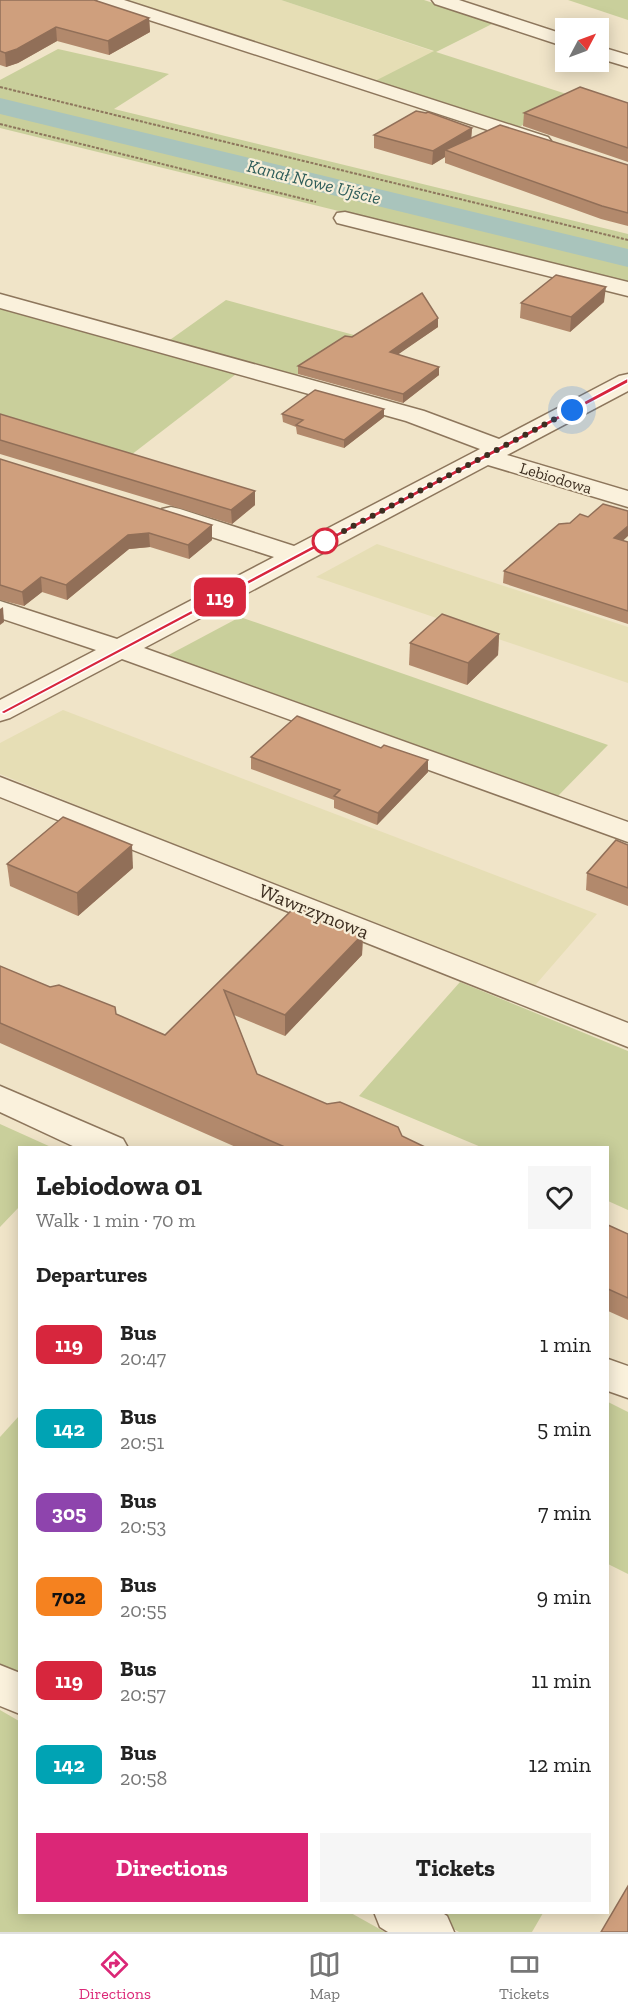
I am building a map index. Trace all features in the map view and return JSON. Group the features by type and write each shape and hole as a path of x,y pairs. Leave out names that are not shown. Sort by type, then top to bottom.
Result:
{"street":[{"path":"106,0 561,148"},
{"path":"441,0 555,37"},
{"path":"609,55 628,61"},
{"path":"345,218 628,289"},
{"name":"Lebiodowa","path":"0,301 415,416 493,452 628,499"},
{"path":"2,710 628,381"},
{"path":"149,509 298,556"},
{"path":"0,609 121,649 628,833"},
{"name":"Wawrzynowa","path":"0,786 628,1036"},
{"path":"0,1098 106,1146"},
{"path":"609,1374 628,1383"},
{"path":"0,1684 18,1694"},
{"path":"400,1914 430,1932"}],"path":[{"path":"0,87 628,240"}],"shaded area":[{"path":"117,0 281,0 435,52 374,82"},
{"path":"377,544 628,627 628,683 316,577"},
{"path":"63,710 597,914 531,990 0,774 0,743"}],"green space":[{"path":"281,0 424,0 494,23 436,52 576,97 519,127 375,81 434,51"},
{"path":"568,0 628,0 628,20"},
{"path":"58,49 169,74 114,109 628,234 628,282 0,128 0,80"},
{"path":"226,300 365,338 345,344 292,378 167,342"},
{"path":"0,305 240,371 131,455 0,416"},
{"path":"240,617 608,745 554,800 163,658"},
{"path":"460,982 628,1051 628,1210 609,1201 609,1146 479,1146 359,1096"},
{"path":"0,1124 49,1146 18,1146 18,1208 0,1227"},
{"path":"609,1402 628,1412 628,1574 609,1564"},
{"path":"18,1417 18,1680 0,1669 0,1437"},
{"path":"0,1710 18,1720 18,1914 353,1914 385,1932 0,1932"},
{"path":"427,1914 542,1914 532,1932 459,1932"}],"building":[{"path":"0,0 94,0 149,18 108,41 56,27 17,49 5,53 0,51"},
{"path":"580,87 628,103 628,148 524,113"},
{"path":"416,111 428,112 472,128 433,151 374,135"},
{"path":"500,125 628,165 628,213 602,206 445,150"},
{"path":"556,275 606,287 571,317 521,303"},
{"path":"422,293 438,318 390,352 439,367 403,394 298,366 345,336 352,337"},
{"path":"315,390 384,409 344,440 296,425 303,420 282,414"},
{"path":"0,414 255,491 231,510 0,440"},
{"path":"0,459 212,525 188,545 149,533 128,535 66,585 41,577 22,592 0,585"},
{"path":"603,504 628,511 628,526 614,538 628,542 628,611 504,571 559,524 570,523 580,514 588,517"},
{"path":"442,614 499,634 468,663 410,643"},
{"path":"297,716 381,748 384,745 428,760 378,813 334,796 340,790 251,757"},
{"path":"63,817 132,845 77,893 7,864"},
{"path":"616,840 628,845 628,888 587,873"},
{"path":"295,907 363,934 285,1015 224,990 257,1074 327,1104 340,1102 398,1127 402,1136 423,1146 282,1146 0,1023 0,966 50,987 59,985 115,1007 116,1014 165,1035"},
{"path":"609,1225 628,1234 628,1298 609,1289"},
{"path":"628,1886 628,1932 601,1932"}],"waterway":[{"name":"Kanał Nowe Ujście","path":"0,106 628,258"}],"bus line":[{"name":"119","path":"0,712 628,381"}],"route":[{"path":"325,541 572,410"}]}
